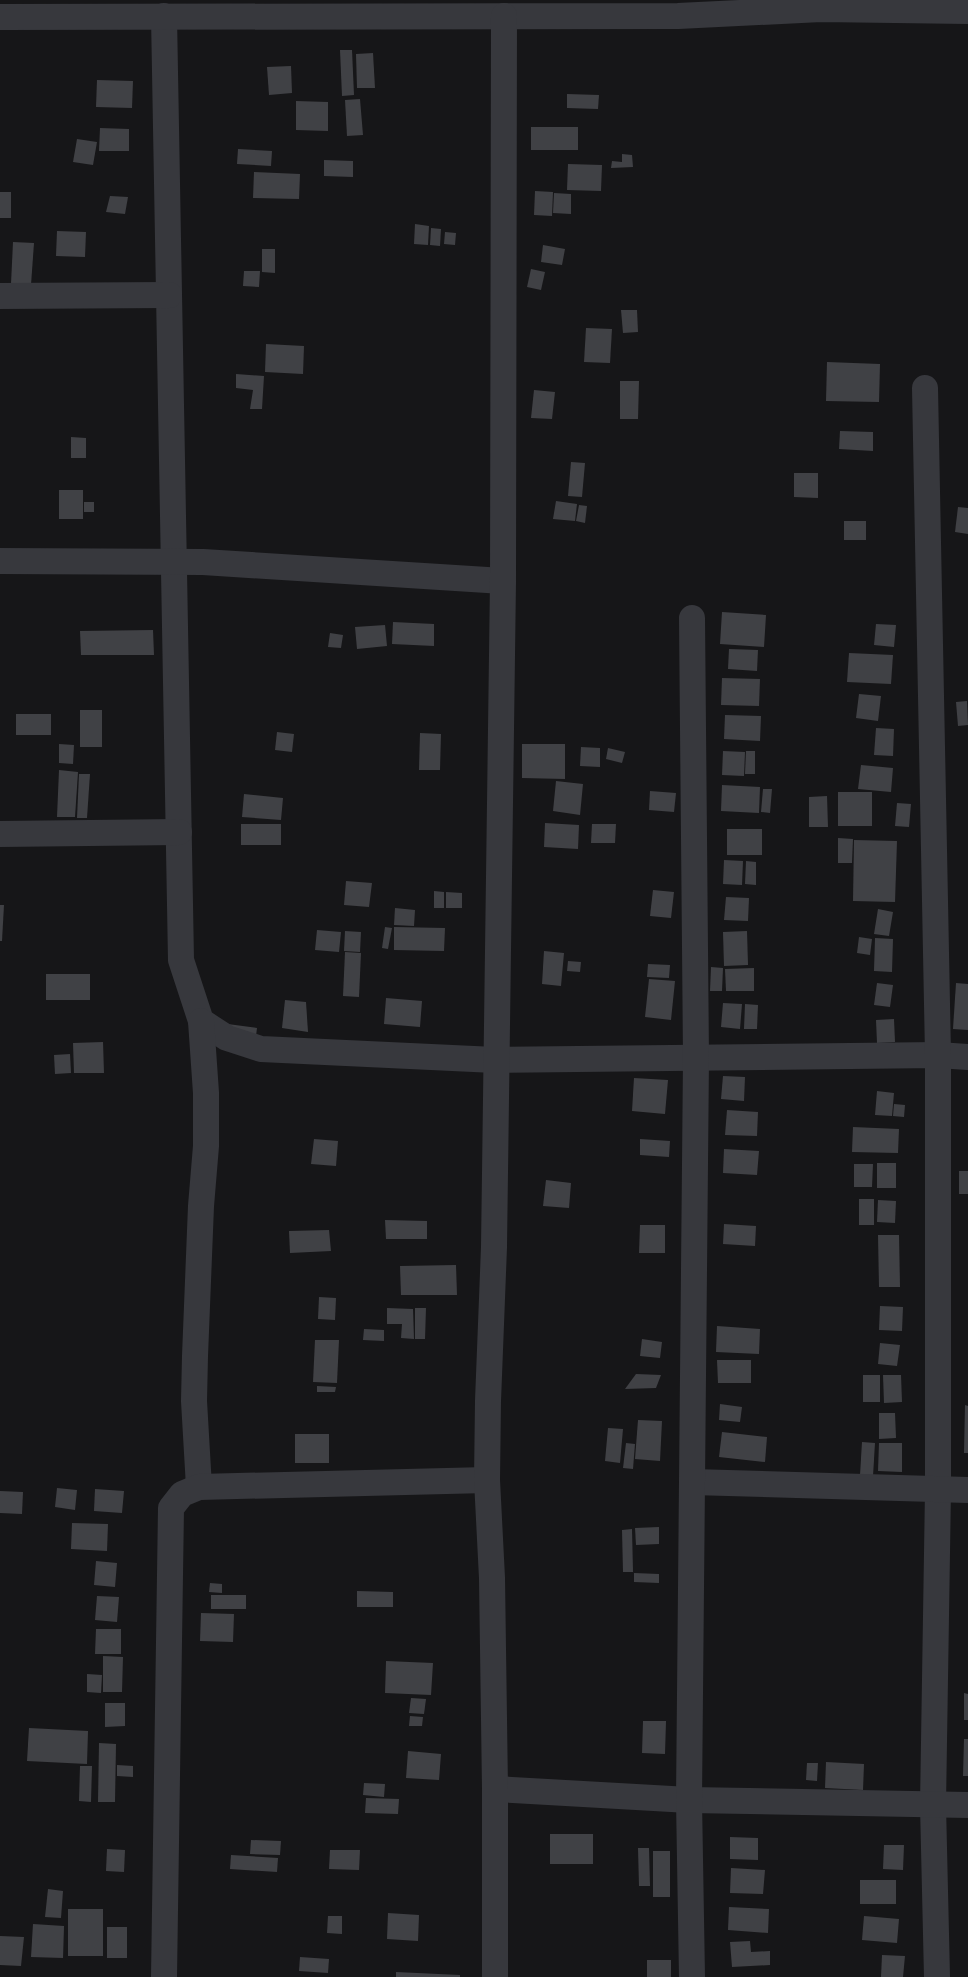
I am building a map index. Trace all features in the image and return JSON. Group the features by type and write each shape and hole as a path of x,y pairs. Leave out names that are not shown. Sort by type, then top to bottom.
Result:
{"street":[{"path":"0,17 504,16 632,8 678,16 821,9 968,11"},
{"path":"164,16 181,960 201,1022 206,1093 206,1146 201,1206 194,1401 199,1487"},
{"path":"495,1977 492,1578 487,1480 494,1247 503,581 504,16"},
{"path":"0,296 169,295"},
{"path":"925,388 938,1055 938,1490 933,1805 937,1977"},
{"path":"0,561 203,562 503,581"},
{"path":"692,618 696,1058 689,1800 692,1977"},
{"path":"0,834 179,832"},
{"path":"201,1022 227,1038 261,1049 495,1060 938,1055 968,1057"},
{"path":"164,1977 171,1508 182,1494 199,1487 487,1480"},
{"path":"692,1482 968,1490"},
{"path":"495,1789 689,1800 968,1805"}],"building":[{"path":"340,50 352,50 354,95 342,96"},
{"path":"373,53 375,88 357,88 356,54"},
{"path":"291,66 292,93 269,95 267,67"},
{"path":"97,80 133,81 132,108 96,107"},
{"path":"567,94 599,95 598,109 567,108"},
{"path":"360,99 363,135 347,136 345,100"},
{"path":"296,101 328,102 328,131 296,130"},
{"path":"531,127 578,127 578,150 531,150"},
{"path":"100,128 129,129 129,151 99,151"},
{"path":"77,139 97,142 93,165 73,162"},
{"path":"238,149 272,151 271,166 237,164"},
{"path":"622,154 632,155 633,167 611,168 612,161 622,162"},
{"path":"324,160 353,161 353,177 324,176"},
{"path":"568,164 602,165 601,191 567,190"},
{"path":"254,172 300,174 299,199 253,198"},
{"path":"535,191 553,192 552,216 534,215"},
{"path":"0,192 11,192 11,218 0,218"},
{"path":"554,193 571,194 571,214 553,213"},
{"path":"110,196 128,197 125,214 106,212"},
{"path":"415,224 429,226 428,245 414,244"},
{"path":"431,228 441,229 440,246 430,245"},
{"path":"57,231 86,232 85,257 56,256"},
{"path":"445,232 456,233 455,245 444,244"},
{"path":"13,242 34,243 31,285 11,284"},
{"path":"543,245 565,249 562,265 541,262"},
{"path":"262,249 275,249 275,273 262,272"},
{"path":"531,269 545,272 541,290 527,287"},
{"path":"244,271 260,271 259,287 243,286"},
{"path":"621,310 637,310 638,332 623,333"},
{"path":"586,328 612,329 610,363 584,362"},
{"path":"266,344 304,346 303,374 265,372"},
{"path":"827,362 880,364 879,402 826,401"},
{"path":"236,374 264,376 262,409 250,409 253,390 236,388"},
{"path":"620,381 639,381 638,419 620,419"},
{"path":"534,390 555,392 552,419 531,418"},
{"path":"840,431 873,432 873,451 839,449"},
{"path":"71,437 86,438 86,458 71,458"},
{"path":"571,462 585,463 582,497 568,496"},
{"path":"794,473 818,473 818,498 794,497"},
{"path":"59,490 83,490 83,519 59,519"},
{"path":"556,501 577,504 575,521 553,519"},
{"path":"84,502 94,502 94,512 84,512"},
{"path":"579,505 587,506 585,523 576,521"},
{"path":"958,507 968,508 968,534 955,532"},
{"path":"844,521 866,521 866,540 844,540"},
{"path":"722,612 766,615 764,647 720,644"},
{"path":"393,622 434,624 434,646 392,644"},
{"path":"876,624 896,625 894,647 874,645"},
{"path":"385,625 387,646 357,649 355,627"},
{"path":"153,630 154,655 81,655 80,631"},
{"path":"330,633 343,635 341,648 328,647"},
{"path":"729,649 758,650 757,671 728,669"},
{"path":"849,653 893,655 891,684 847,682"},
{"path":"722,678 760,679 759,706 721,705"},
{"path":"859,694 881,696 878,721 856,718"},
{"path":"967,701 968,725 958,726 956,702"},
{"path":"80,710 102,710 102,747 80,747"},
{"path":"16,714 51,714 51,735 16,735"},
{"path":"725,715 761,716 760,741 724,739"},
{"path":"876,728 894,729 893,756 874,755"},
{"path":"277,732 294,734 292,752 275,750"},
{"path":"420,733 441,734 440,770 419,770"},
{"path":"59,744 74,745 73,764 59,763"},
{"path":"522,744 565,744 565,779 522,778"},
{"path":"581,747 600,748 600,767 580,766"},
{"path":"608,748 625,752 622,763 606,759"},
{"path":"723,751 745,752 744,776 722,775"},
{"path":"746,751 755,751 755,774 745,774"},
{"path":"861,765 893,768 891,792 858,789"},
{"path":"59,770 78,772 75,817 57,817"},
{"path":"79,774 90,774 87,818 77,818"},
{"path":"556,781 583,784 580,815 553,811"},
{"path":"722,785 760,787 759,813 721,811"},
{"path":"763,789 772,789 770,813 761,812"},
{"path":"650,791 676,793 674,812 649,810"},
{"path":"838,792 872,792 872,826 838,826"},
{"path":"244,794 283,798 281,820 242,817"},
{"path":"827,796 828,827 809,827 809,797"},
{"path":"897,803 911,804 909,827 895,826"},
{"path":"545,823 579,825 578,849 544,847"},
{"path":"241,824 281,824 281,845 241,845"},
{"path":"592,824 616,824 615,843 591,843"},
{"path":"727,829 762,829 762,855 727,855"},
{"path":"838,838 853,839 852,863 838,863"},
{"path":"854,840 897,841 895,902 853,901"},
{"path":"724,860 743,861 742,885 723,884"},
{"path":"746,861 756,862 756,885 745,884"},
{"path":"346,881 372,883 369,907 344,905"},
{"path":"653,890 674,892 671,918 650,916"},
{"path":"434,891 444,892 444,908 434,908"},
{"path":"446,892 462,893 462,908 446,908"},
{"path":"726,897 749,898 748,921 724,920"},
{"path":"0,905 4,905 2,941 0,941"},
{"path":"395,908 415,910 414,926 394,925"},
{"path":"878,909 893,912 889,936 874,934"},
{"path":"385,927 392,928 388,949 382,948"},
{"path":"394,927 445,928 444,951 394,950"},
{"path":"317,930 341,932 339,952 315,950"},
{"path":"345,931 361,932 360,952 344,951"},
{"path":"747,931 748,965 724,966 723,932"},
{"path":"859,937 872,939 870,955 857,953"},
{"path":"875,938 893,939 892,972 874,971"},
{"path":"544,951 564,953 561,986 542,984"},
{"path":"345,952 361,953 359,997 343,996"},
{"path":"568,961 581,962 580,972 567,971"},
{"path":"648,964 670,965 669,978 647,977"},
{"path":"711,967 723,968 722,991 710,991"},
{"path":"754,968 754,991 726,991 725,969"},
{"path":"46,974 90,974 90,1000 46,1000"},
{"path":"649,979 675,981 671,1020 645,1017"},
{"path":"877,983 893,985 890,1007 874,1005"},
{"path":"956,983 968,984 968,1030 953,1029"},
{"path":"386,998 422,1001 420,1027 384,1024"},
{"path":"285,1000 306,1002 308,1032 282,1028"},
{"path":"723,1003 742,1004 740,1029 721,1027"},
{"path":"745,1004 758,1005 757,1029 744,1029"},
{"path":"894,1019 895,1042 877,1043 876,1020"},
{"path":"220,1023 257,1028 256,1036"},
{"path":"103,1042 104,1073 74,1073 73,1043"},
{"path":"70,1054 71,1073 55,1074 54,1055"},
{"path":"723,1076 745,1077 744,1101 721,1099"},
{"path":"634,1078 668,1080 665,1114 632,1111"},
{"path":"877,1091 894,1093 892,1116 875,1115"},
{"path":"894,1104 905,1105 904,1117 893,1116"},
{"path":"727,1110 758,1112 757,1136 725,1135"},
{"path":"853,1127 899,1129 898,1153 852,1152"},
{"path":"314,1139 338,1141 336,1166 311,1164"},
{"path":"640,1139 670,1141 669,1157 640,1155"},
{"path":"724,1149 759,1151 757,1175 723,1173"},
{"path":"877,1163 896,1163 896,1188 877,1188"},
{"path":"854,1164 873,1164 872,1187 854,1187"},
{"path":"959,1171 968,1171 968,1194 959,1194"},
{"path":"546,1180 571,1183 569,1208 543,1206"},
{"path":"859,1199 874,1199 874,1225 859,1225"},
{"path":"878,1200 896,1201 895,1223 877,1222"},
{"path":"385,1220 427,1221 427,1239 386,1239"},
{"path":"724,1224 756,1226 755,1246 723,1244"},
{"path":"640,1225 665,1225 665,1253 639,1253"},
{"path":"329,1230 331,1251 290,1253 289,1231"},
{"path":"878,1235 899,1235 900,1287 879,1287"},
{"path":"456,1265 457,1295 401,1295 400,1266"},
{"path":"319,1297 336,1298 335,1320 318,1319"},
{"path":"880,1306 903,1307 902,1331 879,1330"},
{"path":"387,1308 413,1309 414,1339 401,1338 402,1324 387,1324"},
{"path":"415,1308 426,1308 425,1339 415,1339"},
{"path":"717,1326 760,1329 759,1354 716,1352"},
{"path":"364,1329 384,1330 384,1341 363,1340"},
{"path":"642,1339 662,1342 660,1358 640,1356"},
{"path":"315,1340 339,1340 337,1383 313,1382"},
{"path":"880,1343 900,1345 897,1366 878,1364"},
{"path":"717,1360 751,1360 751,1383 718,1383"},
{"path":"636,1374 661,1375 656,1388 625,1389"},
{"path":"863,1375 880,1375 880,1402 863,1402"},
{"path":"883,1375 901,1375 902,1402 884,1403"},
{"path":"317,1386 336,1387 335,1392 317,1392"},
{"path":"720,1404 742,1407 740,1422 719,1420"},
{"path":"965,1405 968,1406 968,1453 964,1453"},
{"path":"879,1413 895,1413 896,1438 879,1439"},
{"path":"638,1420 662,1421 660,1461 635,1459"},
{"path":"608,1428 623,1429 620,1463 605,1461"},
{"path":"722,1432 767,1437 765,1462 719,1457"},
{"path":"295,1434 329,1434 329,1463 295,1463"},
{"path":"862,1442 875,1443 873,1476 860,1475"},
{"path":"626,1443 635,1444 633,1469 623,1468"},
{"path":"879,1443 902,1443 902,1472 878,1471"},
{"path":"57,1488 77,1490 75,1510 55,1507"},
{"path":"95,1489 124,1491 122,1513 94,1511"},
{"path":"0,1491 23,1492 22,1514 0,1513"},
{"path":"72,1523 108,1524 107,1551 71,1549"},
{"path":"659,1527 659,1544 636,1545 635,1528"},
{"path":"632,1529 633,1572 623,1572 622,1530"},
{"path":"96,1561 117,1563 115,1587 94,1585"},
{"path":"634,1573 659,1574 659,1583 634,1582"},
{"path":"210,1583 222,1584 222,1593 209,1592"},
{"path":"357,1591 393,1592 393,1607 357,1607"},
{"path":"211,1595 246,1595 246,1609 211,1609"},
{"path":"97,1596 119,1597 117,1622 95,1620"},
{"path":"201,1613 234,1614 233,1642 200,1641"},
{"path":"96,1629 121,1629 121,1654 95,1654"},
{"path":"103,1656 123,1657 122,1692 103,1692"},
{"path":"386,1661 433,1663 431,1695 385,1693"},
{"path":"87,1674 102,1675 101,1693 87,1692"},
{"path":"964,1693 968,1694 968,1720 964,1720"},
{"path":"411,1698 426,1699 424,1714 409,1713"},
{"path":"105,1703 125,1703 125,1726 105,1727"},
{"path":"410,1716 423,1717 422,1726 409,1726"},
{"path":"643,1721 666,1721 665,1754 642,1753"},
{"path":"29,1728 88,1731 87,1764 27,1761"},
{"path":"964,1739 968,1739 968,1776 963,1776"},
{"path":"99,1743 116,1744 115,1802 98,1802"},
{"path":"408,1751 441,1754 439,1780 406,1778"},
{"path":"826,1762 864,1764 863,1790 825,1788"},
{"path":"807,1763 818,1763 817,1781 806,1780"},
{"path":"117,1765 133,1766 133,1777 117,1776"},
{"path":"80,1766 92,1766 91,1802 79,1801"},
{"path":"364,1783 385,1784 384,1797 363,1795"},
{"path":"366,1798 399,1799 398,1814 365,1813"},
{"path":"550,1834 593,1834 593,1864 550,1864"},
{"path":"730,1837 758,1838 758,1860 730,1859"},
{"path":"251,1840 281,1841 280,1855 250,1854"},
{"path":"884,1845 904,1845 903,1870 883,1869"},
{"path":"638,1848 649,1848 650,1886 639,1886"},
{"path":"107,1849 125,1850 124,1872 106,1871"},
{"path":"330,1850 360,1850 359,1870 329,1869"},
{"path":"653,1851 670,1851 670,1897 653,1897"},
{"path":"231,1855 278,1858 277,1872 230,1869"},
{"path":"731,1868 765,1870 763,1894 730,1893"},
{"path":"860,1880 896,1880 896,1904 860,1904"},
{"path":"48,1889 63,1891 61,1918 45,1917"},
{"path":"729,1907 769,1909 768,1933 728,1930"},
{"path":"68,1909 103,1909 103,1956 68,1956"},
{"path":"388,1913 419,1915 418,1941 387,1939"},
{"path":"328,1916 342,1916 342,1934 327,1933"},
{"path":"864,1916 899,1919 897,1943 862,1940"},
{"path":"33,1924 64,1926 63,1958 31,1957"},
{"path":"107,1927 127,1927 127,1958 107,1958"},
{"path":"0,1936 24,1937 21,1966 0,1965"},
{"path":"750,1941 751,1952 770,1951 770,1965 732,1967 730,1942"},
{"path":"882,1955 905,1956 903,1977 881,1977"},
{"path":"300,1957 329,1959 328,1973 299,1971"},
{"path":"647,1960 671,1960 671,1977 647,1977"},
{"path":"396,1972 460,1975 460,1977 396,1977"}]}
